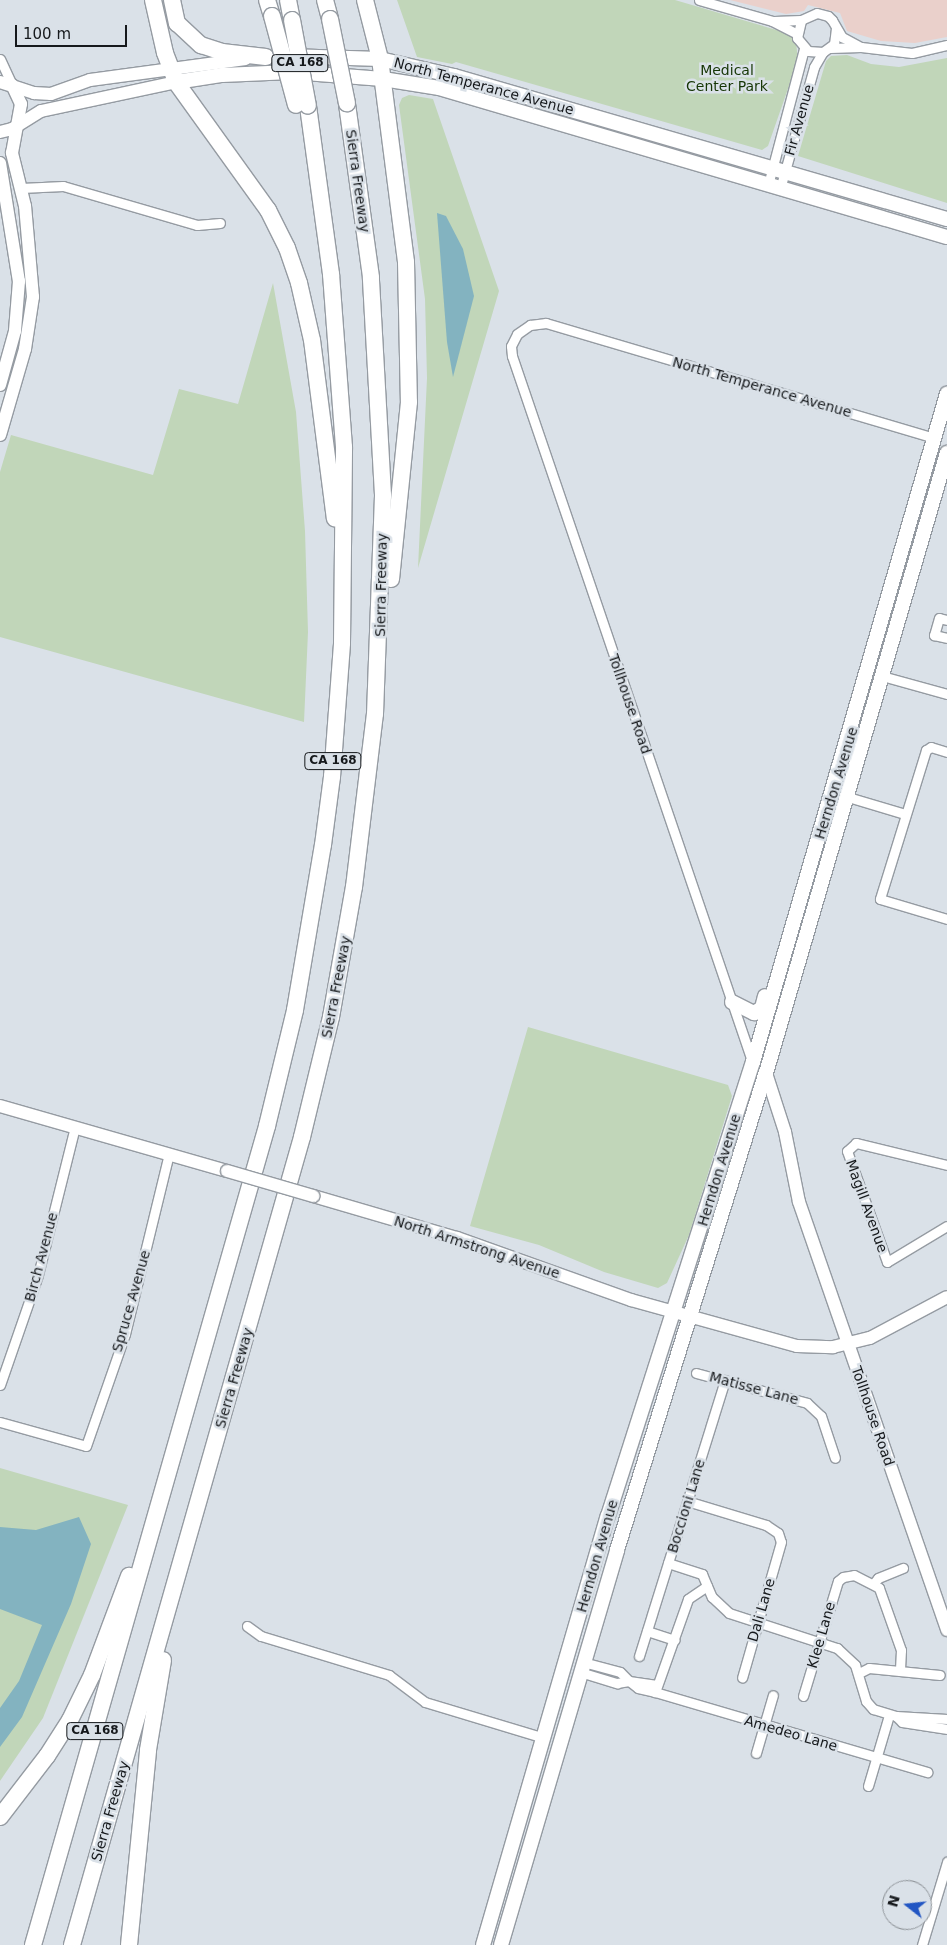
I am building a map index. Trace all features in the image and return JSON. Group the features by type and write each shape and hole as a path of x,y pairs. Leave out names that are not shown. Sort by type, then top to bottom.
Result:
{"highway":[{"path":"152,0 173,75 268,210 287,248 299,283 312,340 332,486 338,566 338,709"},
{"path":"172,0 177,23 200,44 222,52 266,57"},
{"name":"CA 168","path":"33,1945 242,1219 288,1039 323,845 338,709 345,578 344,447 338,352 322,197 302,106 288,0"},
{"name":"Sierra Freeway","path":"72,1945 302,1137 331,1017 362,834 379,648 383,495 381,417 370,277 348,103 325,0"},
{"path":"365,0 380,59 406,262 409,402 388,608 379,648"},
{"path":"269,8 302,106"},
{"path":"0,1817 47,1756 70,1720 92,1676 141,1544 156,1517"},
{"path":"129,1945 156,1698 194,1518"}],"main road":[{"name":"North Temperance Avenue","path":"266,57 317,55 380,59 454,76 947,219"},
{"name":"North Temperance Avenue","path":"173,75 269,72 383,79 472,97 947,237"},
{"name":"Herndon Avenue","path":"501,1945 582,1667 766,1073 848,797 856,738 875,676 899,566 947,394"},
{"name":"Herndon Avenue","path":"483,1945 601,1540 753,1062 780,968 947,453"},
{"path":"732,1002 745,1011 758,1012 772,976 780,968 783,979 768,1032 776,1040"},
{"path":"723,1213 717,1202 756,1076 753,1062"},
{"path":"582,1667 575,1658 592,1597 601,1540"},
{"path":"533,1836 535,1798 549,1749 544,1738"}],"street":[{"path":"699,0 772,21 797,34 804,48 779,170"},
{"path":"772,21 801,20 811,14 822,14 842,37 861,47"},
{"path":"797,34 801,20"},
{"path":"826,50 836,39 836,28"},
{"path":"804,48 826,50 861,47 912,53 947,45"},
{"name":"Fir Avenue","path":"774,187 814,67 826,50"},
{"name":"North Temperance Avenue","path":"0,132 17,126 41,110 173,75 266,57"},
{"path":"0,59 6,84 21,104 12,153 22,188 32,256 32,311 0,435"},
{"name":"North Temperance Avenue","path":"6,84 34,93 51,94 90,80 173,75"},
{"path":"0,164 19,281 15,331 0,385"},
{"path":"22,188 62,186 197,225 220,223"},
{"name":"North Temperance Avenue","path":"511,346 517,334 530,325 546,324 934,438"},
{"name":"Tollhouse Road","path":"511,346 515,366 753,1062"},
{"path":"947,620 939,618 934,635 947,638"},
{"path":"875,676 947,694"},
{"path":"947,752 930,747 926,750 880,899 947,919"},
{"path":"848,797 905,814"},
{"name":"Tollhouse Road","path":"766,1073 786,1132 799,1202 947,1630"},
{"name":"North Armstrong Avenue","path":"0,1106 457,1238 689,1318 798,1346 849,1344 893,1328 947,1296"},
{"name":"Birch Avenue","path":"0,1385 38,1275 74,1127"},
{"name":"Magill Avenue","path":"947,1165 856,1143 847,1151 887,1262 947,1226"},
{"name":"Spruce Avenue","path":"0,1422 86,1446 125,1334 169,1154"},
{"name":"Matisse Lane","path":"696,1373 807,1403 821,1416 835,1458"},
{"name":"Boccioni Lane","path":"639,1656 725,1380"},
{"name":"Dali Lane","path":"687,1501 766,1524 778,1533 781,1542 742,1678"},
{"path":"668,1562 698,1571 712,1597 730,1613 757,1623 820,1641 846,1654 859,1673 866,1701 873,1709 893,1715 902,1722 947,1719"},
{"path":"900,1670 900,1650 874,1583 878,1578 903,1568"},
{"name":"Klee Lane","path":"803,1696 838,1581 843,1577 854,1575 874,1583"},
{"path":"656,1689 688,1599 707,1586"},
{"path":"247,1626 261,1636 390,1675 425,1702 544,1738"},
{"path":"647,1631 675,1640"},
{"name":"Amedeo Lane","path":"582,1667 617,1683 629,1681 764,1726 927,1772"},
{"path":"859,1673 869,1668 940,1675"},
{"path":"756,1753 773,1695"},
{"path":"868,1786 876,1758 893,1715"},
{"path":"921,1722 947,1729"},
{"path":"922,1945 947,1862"}],"shaded area":[{"path":"730,0 947,0 947,37 915,43 881,41 847,31 840,13 808,5 804,11 786,14"}],"green space":[{"name":"Medical Center Park","path":"397,0 675,0 790,34 796,42 798,60 768,146 762,150 456,62 452,64 417,57"},
{"path":"847,55 871,64 899,67 947,58 947,203 798,156 826,61 831,56"},
{"path":"409,95 433,99 499,291 418,568 427,378 425,299 399,105 402,98"},
{"path":"273,283 296,412 305,531 308,632 304,722 0,637 0,472 11,435 153,475 179,389 238,404"},
{"path":"528,1027 728,1085 732,1096 689,1235 667,1283 658,1288 604,1272 539,1245 470,1226"},
{"path":"0,1468 128,1505 43,1718 0,1781"}],"water":[{"path":"437,213 446,216 463,249 474,296 453,377 447,342"},
{"path":"79,1517 91,1544 71,1604 22,1717 0,1747 0,1708 19,1681 42,1625 0,1609 0,1527 36,1530"}]}
